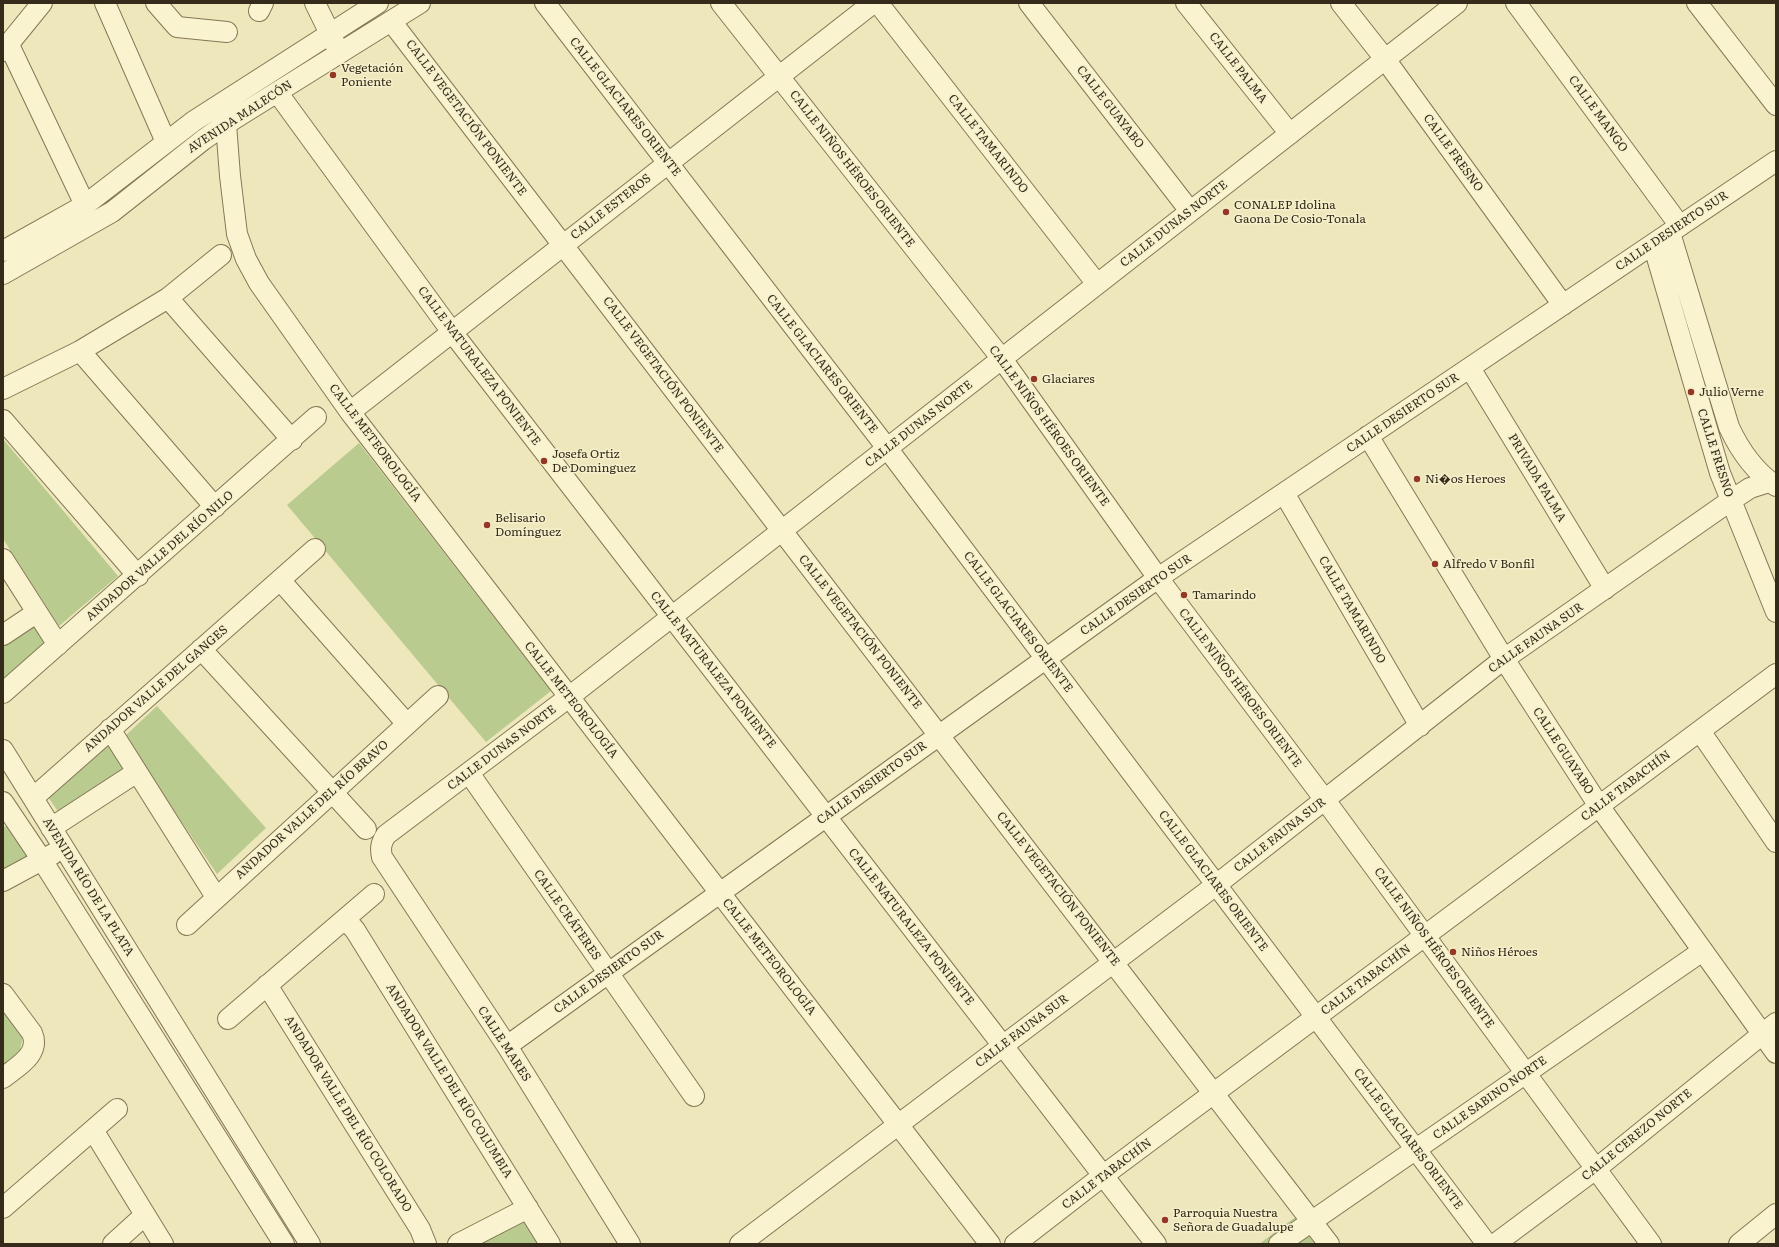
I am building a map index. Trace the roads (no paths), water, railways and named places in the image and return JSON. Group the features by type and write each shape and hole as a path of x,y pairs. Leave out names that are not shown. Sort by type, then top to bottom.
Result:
{"street":[{"path":"42,3 6,48 85,205"},
{"path":"105,3 166,142"},
{"path":"156,3 177,27 227,32"},
{"path":"315,3 340,54"},
{"name":"AVENIDA MALECÓN","path":"3,251 85,205 194,120 378,3"},
{"name":"AVENIDA MALECÓN","path":"3,274 112,212 203,140 226,124 420,3"},
{"name":"CALLE GLACIARES ORIENTE","path":"545,3 887,448 1487,1244"},
{"name":"CALLE NIÑOS HÉROES ORIENTE","path":"721,3 1002,359 1158,578 1597,1168 1651,1244"},
{"name":"CALLE ESTEROS","path":"350,412 873,3"},
{"name":"CALLE TAMARINDO","path":"878,3 1097,284"},
{"name":"CALLE GUAYABO","path":"1029,3 1190,211"},
{"name":"CALLE PALMA","path":"1186,3 1290,134"},
{"name":"CALLE FRESNO","path":"1341,3 1385,59 1563,304"},
{"name":"CALLE DUNAS NORTE","path":"381,844 386,835 469,773 672,616 1457,3"},
{"name":"CALLE MANGO","path":"1516,3 1675,229"},
{"path":"1697,3 1776,105"},
{"name":"CALLE VEGETACIÓN PONIENTE","path":"391,21 1329,1244"},
{"name":"CALLE NATURALEZA PONIENTE","path":"277,92 452,332 1156,1244"},
{"name":"CALLE METEOROLOGÍA","path":"226,124 237,234 246,259 259,283 350,412 990,1244"},
{"name":"CALLE DESIERTO SUR","path":"507,1046 1158,578 1675,229 1772,169"},
{"name":"CALLE FRESNO","path":"1675,229 1729,427 1739,448 1749,461 1773,484"},
{"name":"CALLE FRESNO","path":"1653,244 1730,501 1776,612"},
{"path":"3,390 80,351 168,298 221,255"},
{"path":"168,298 292,440"},
{"path":"80,351 215,507"},
{"name":"PRIVADA PALMA","path":"1470,368 1605,589"},
{"name":"ANDADOR VALLE DEL RÍO NILO","path":"3,693 138,576 316,417"},
{"path":"3,420 138,576"},
{"name":"CALLE GUAYABO","path":"1368,436 1504,660 1599,806 1701,952 1769,1029 1776,1053"},
{"name":"CALLE FAUNA SUR","path":"740,1244 1216,885 1504,660 1730,501 1750,488 1773,484"},
{"name":"CALLE TAMARINDO","path":"1284,493 1420,726"},
{"name":"ANDADOR VALLE DEL GANGES","path":"33,798 315,549"},
{"path":"3,559 36,613 58,645"},
{"path":"280,580 407,724"},
{"path":"3,635 36,613"},
{"path":"201,649 366,829"},
{"name":"CALLE TABACHÍN","path":"1015,1244 1104,1175 1776,674"},
{"name":"ANDADOR VALLE DEL RÍO BRAVO","path":"187,925 438,696"},
{"path":"110,729 216,897"},
{"path":"1700,731 1776,842"},
{"name":"AVENIDA RÍO DE LA PLATA","path":"3,750 310,1244"},
{"path":"51,828 137,772"},
{"name":"CALLE CRÁTERES","path":"469,773 694,1096"},
{"name":"AVENIDA RÍO DE LA PLATA","path":"5,810 42,860 278,1241"},
{"name":"CALLE MARES","path":"381,844 382,857 507,1046 630,1244"},
{"path":"3,881 64,848"},
{"path":"228,1018 374,894"},
{"name":"ANDADOR VALLE DEL RÍO COLUMBIA","path":"345,919 355,930 550,1244"},
{"name":"CALLE SABINO NORTE","path":"1279,1244 1701,952"},
{"name":"ANDADOR VALLE DEL RÍO COLORADO","path":"267,985 420,1229 426,1244"},
{"path":"3,994 32,1032 35,1039 33,1051 29,1057 3,1078"},
{"path":"152,1036 173,1023"},
{"name":"CALLE CEREZO NORTE","path":"1495,1244 1597,1168 1769,1029"},
{"path":"3,1208 117,1109"},
{"path":"93,1130 163,1244"},
{"path":"458,1244 528,1208"},
{"path":"113,1244 145,1214"},
{"path":"1739,1244 1776,1214"}],"place":[{"name":"Vegetación Poniente","path":"333,75"},
{"name":"CONALEP Idolina Gaona De Cosio-Tonala","path":"1226,212"},
{"name":"Glaciares","path":"1034,379"},
{"name":"Julio Verne","path":"1691,392"},
{"name":"Josefa Ortiz De Dominguez","path":"544,461"},
{"name":"Ni�os Heroes","path":"1417,479"},
{"name":"Belisario Domínguez","path":"487,525"},
{"name":"Alfredo V Bonfil","path":"1435,564"},
{"name":"Tamarindo","path":"1184,595"},
{"name":"Niños Héroes","path":"1453,952"},
{"name":"Parroquia Nuestra Señora de Guadalupe","path":"1165,1220"}]}
